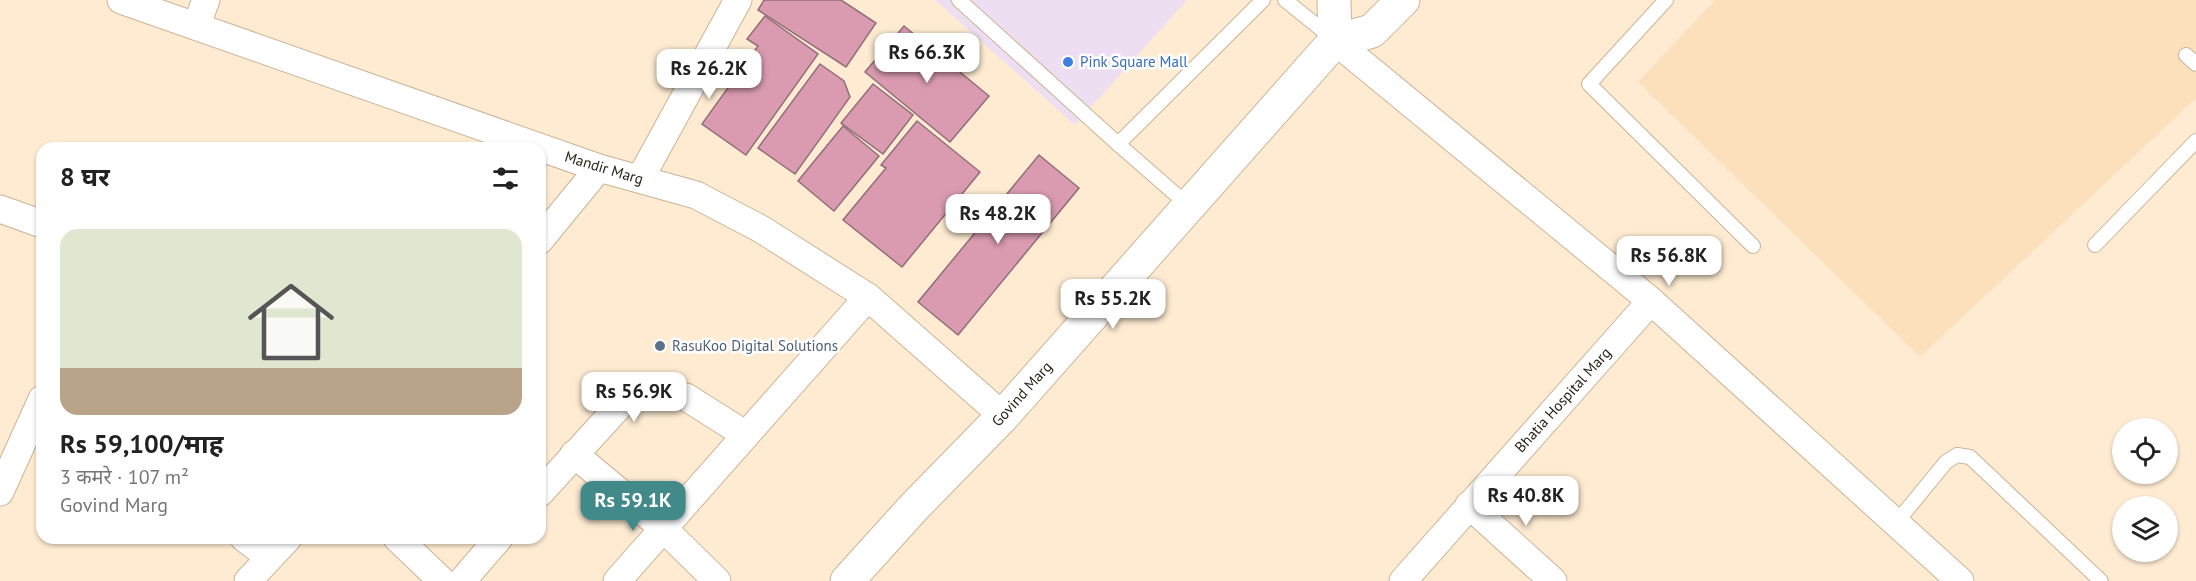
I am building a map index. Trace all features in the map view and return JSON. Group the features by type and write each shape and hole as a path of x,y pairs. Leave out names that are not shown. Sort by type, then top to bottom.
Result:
{"street":[{"name":"Mandir Marg","path":"121,0 524,142"},
{"path":"196,26 206,0"},
{"path":"640,179 738,0"},
{"path":"1334,0 1335,41 1652,301 1960,581"},
{"path":"1335,41 1372,31 1403,0"},
{"name":"Govind Marg","path":"847,581 915,506 1003,416 1335,41"},
{"name":"Mandir Marg","path":"546,150 598,168 705,200 761,229 868,297 1003,416"},
{"path":"546,233 598,168"},
{"path":"0,209 36,223"},
{"path":"617,581 868,297"},
{"name":"Bhatia Hospital Marg","path":"1403,581 1652,301"},
{"path":"546,486 621,404 643,389 686,397 746,435"},
{"path":"0,492 36,412"},
{"path":"574,454 664,529 717,581"},
{"path":"1469,506 1553,581"},
{"path":"403,544 442,581"},
{"path":"462,581 494,544"},
{"path":"248,581 279,548"}],"lane":[{"path":"959,0 1189,206"},
{"path":"1118,144 1263,0"},
{"path":"1285,0 1335,41"},
{"path":"1666,0 1589,84 1754,246"},
{"path":"2095,245 2196,141"},
{"path":"1896,523 1946,462 1957,455 1970,457 2101,581"}],"shaded area":[{"name":"Pink Square Mall","path":"935,0 1187,0 1075,125"},
{"path":"1715,0 2196,0 2196,98 1920,357 1638,82"}],"building":[{"path":"764,0 841,0 876,23 846,67 758,10"},
{"path":"765,16 818,54 746,155 702,124 758,46 747,39"},
{"path":"904,26 989,96 950,142 865,72"},
{"path":"820,64 844,81 850,97 795,174 758,148"},
{"path":"873,84 913,115 883,154 841,123"},
{"path":"917,121 980,172 902,267 843,220 886,168 881,165"},
{"path":"843,126 879,156 834,211 798,181"},
{"path":"1039,155 1079,188 958,335 918,302"}],"place":[{"name":"Pink Square Mall","path":"1068,62"},
{"name":"RasuKoo Digital Solutions","path":"660,346"}]}
